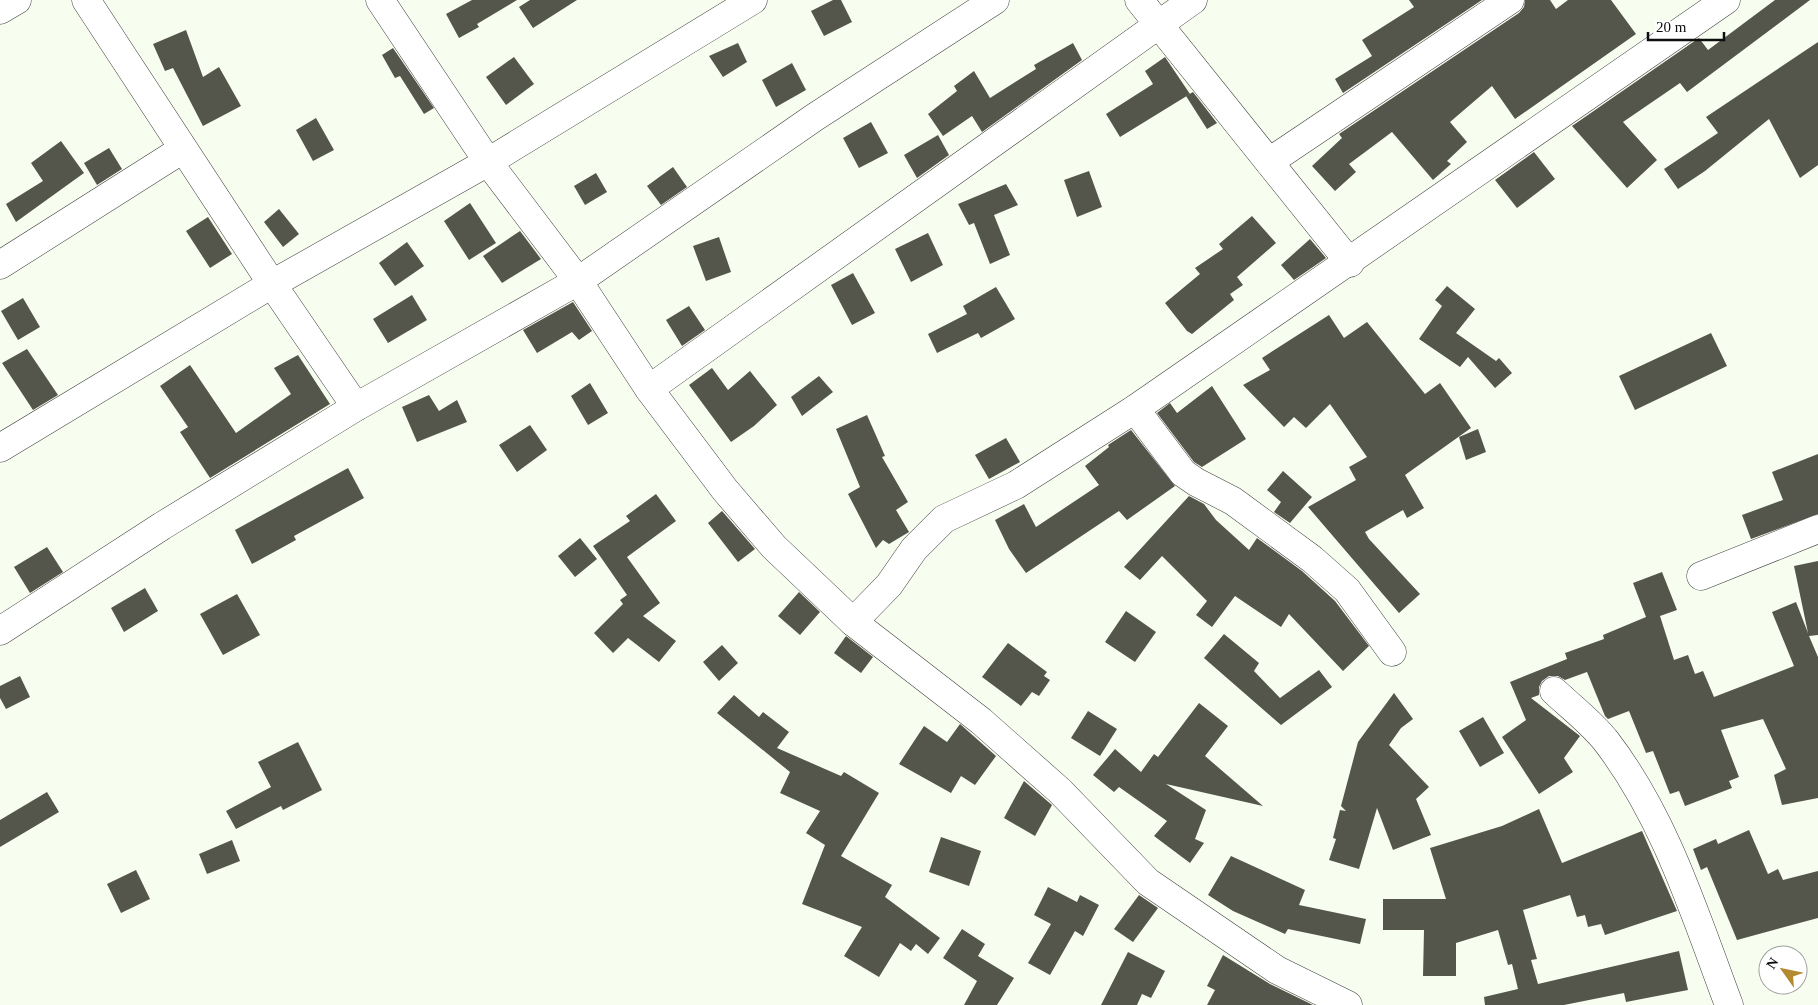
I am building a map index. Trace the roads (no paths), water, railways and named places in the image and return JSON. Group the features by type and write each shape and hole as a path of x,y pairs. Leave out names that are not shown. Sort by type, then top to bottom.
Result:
{"street":[{"path":"0,10 17,0"},
{"path":"86,0 272,284 356,407"},
{"path":"0,448 272,284 488,162 753,0"},
{"path":"0,631 162,526 356,407 578,281 816,117 995,0"},
{"path":"1139,0 1350,262"},
{"path":"649,390 1193,0"},
{"path":"1269,162 1510,0"},
{"path":"853,622 889,585 914,549 944,519 1016,485 1135,410 1726,0"},
{"path":"388,3 488,162 578,281 649,390 725,490 774,547 853,622 981,721 1060,791 1148,882 1277,970 1348,1005"},
{"path":"0,265 183,149"},
{"path":"1135,410 1183,473 1196,482 1233,501 1312,558 1347,590 1392,652"},
{"path":"1701,576 1818,529"},
{"path":"1554,691 1605,740 1644,800 1669,847 1729,1005"}]}
